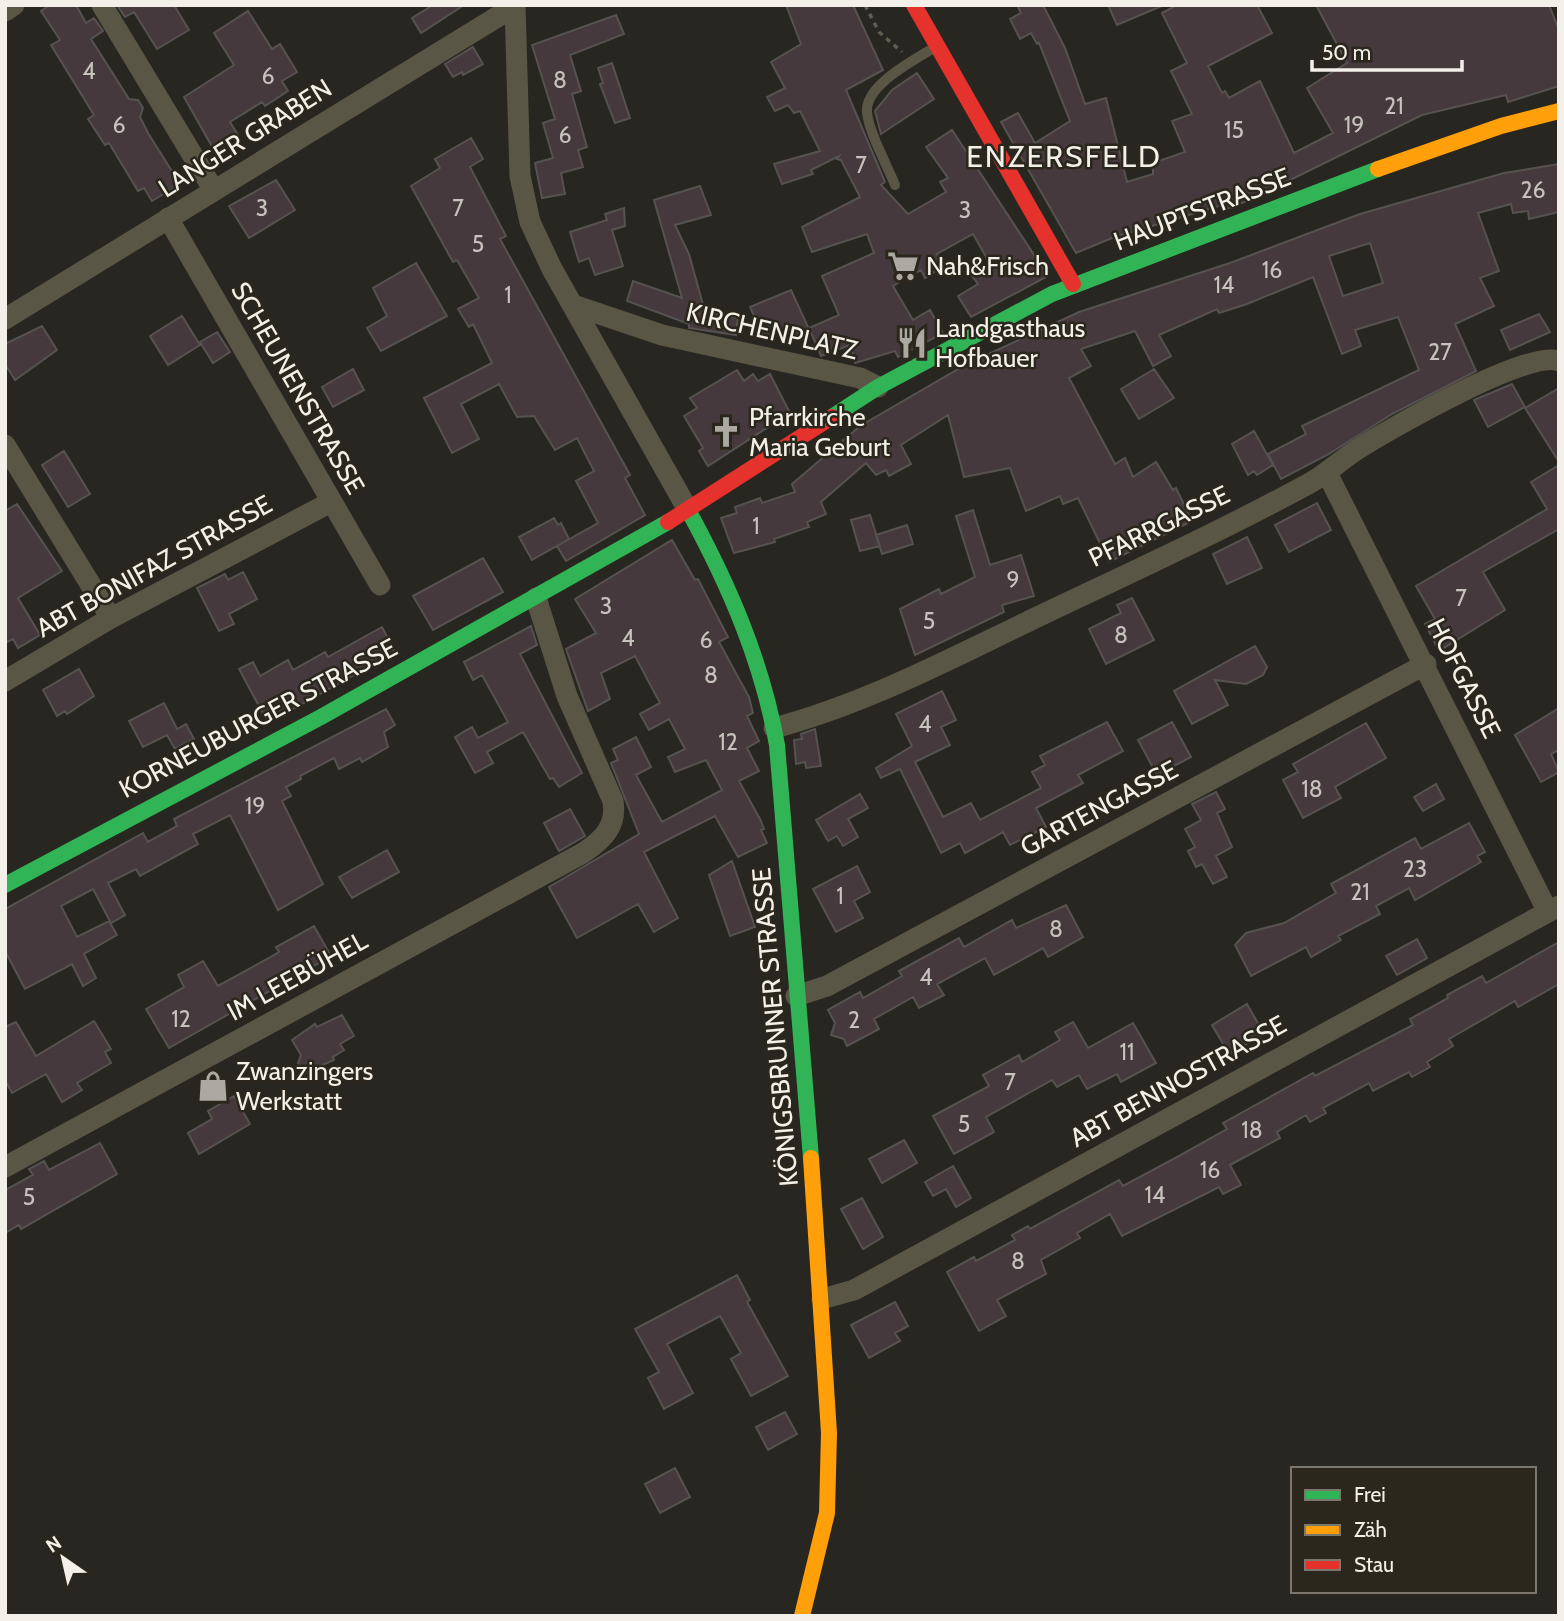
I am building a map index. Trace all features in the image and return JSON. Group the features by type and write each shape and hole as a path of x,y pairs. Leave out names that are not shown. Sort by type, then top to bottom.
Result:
{"street":[{"path":"5,11 13,5"},
{"path":"102,5 213,189"},
{"path":"914,5 1073,284"},
{"path":"515,6 518,131 525,203 540,246 688,510"},
{"name":"LANGER GRABEN","path":"5,319 515,6"},
{"name":"HAUPTSTRASSE","path":"878,387 1073,284 1397,162 1501,126 1559,111"},
{"name":"SCHEUNENSTRASSE","path":"168,218 380,585"},
{"name":"KIRCHENPLATZ","path":"573,305 662,335 860,379 878,387"},
{"name":"PFARRGASSE","path":"774,728 809,719 898,683 1327,473 1362,447 1505,370 1546,359 1559,361"},
{"name":"KIRCHENPLATZ","path":"688,510 878,387"},
{"path":"5,445 111,618"},
{"name":"HOFGASSE","path":"1327,473 1553,908"},
{"name":"ABT BONIFAZ STRASSE","path":"5,681 111,618 331,502"},
{"name":"KORNEUBURGER STRASSE","path":"5,885 321,717 688,510"},
{"name":"KÖNIGSBRUNNER STRASSE","path":"688,510 744,625 774,728 822,1299 830,1475 818,1556 802,1616"},
{"name":"IM LEEBÜHEL","path":"5,1167 596,844 614,819 613,801 567,696 536,598"},
{"name":"GARTENGASSE","path":"796,996 827,985 1426,664"},
{"name":"ABT BENNOSTRASSE","path":"822,1299 860,1287 1553,908"}],"lane":[{"path":"895,185 869,119 869,102 887,78 937,45"}],"building":[{"path":"50,5 76,5 86,23 94,18 103,31 91,39 129,99 138,100 143,108 140,117 180,184 152,201 144,188 138,191 109,143 105,145 88,119 94,115 51,45 60,40 41,11"},
{"path":"117,5 174,5 189,30 157,49 134,12 125,17"},
{"path":"433,5 464,5 421,33 412,18"},
{"path":"786,5 853,5 883,70 846,90 885,182 881,185 908,214 946,192 940,182 948,178 926,147 952,130 1048,276 971,317 958,296 978,284 972,276 990,264 973,234 937,254 944,266 925,278 921,270 893,286 913,320 930,310 943,333 898,357 895,351 855,363 850,345 821,356 809,328 839,315 822,276 874,253 867,234 812,252 802,227 860,197 841,160 837,159 839,156 811,170 813,174 782,184 774,164 820,151 800,111 794,113 788,105 775,111 767,97 785,88 771,62 801,44"},
{"path":"1017,5 1043,5 1065,48 1085,104 1106,98 1127,182 1153,174 1153,163 1185,152 1172,121 1192,114 1171,71 1187,63 1162,13 1177,5 1257,5 1272,33 1208,66 1222,93 1225,91 1229,98 1260,81 1294,153 1333,133 1307,88 1347,63 1316,5 1549,5 1559,30 1559,86 1508,102 1506,95 1422,115 1284,183 1286,186 1224,210 1222,205 1112,238 1076,253 1001,122 1018,113 1035,143 1070,121 1039,43 1037,44 1031,33 1020,39 1010,19 1021,13"},
{"path":"1108,5 1164,5 1117,25"},
{"path":"248,11 272,49 280,44 297,72 282,81 288,91 265,106 262,102 230,122 238,135 214,150 184,97 234,65 214,33"},
{"path":"616,15 624,34 570,55 581,91 572,94 587,147 578,150 583,167 561,173 565,194 542,198 535,163 553,158 543,123 555,119 532,45"},
{"path":"473,47 483,64 463,75 462,72 453,77 445,64"},
{"path":"612,63 630,118 615,123 600,84 603,83 598,68"},
{"path":"917,73 934,99 881,134 875,111 892,90"},
{"path":"471,138 483,159 470,167 506,236 500,239 630,475 625,478 645,515 566,561 557,546 598,523 576,481 594,471 577,438 555,450 534,416 517,417 499,384 461,404 479,439 452,453 424,398 492,363 473,324 469,327 458,309 479,298 457,260 453,262 411,186 440,168 435,159"},
{"path":"1559,164 1559,212 1529,219 1528,211 1513,213 1511,204 1478,213 1499,271 1480,278 1494,306 1455,324 1476,371 1392,414 1329,454 1281,479 1268,454 1306,434 1302,426 1419,370 1398,317 1355,330 1361,346 1342,354 1313,277 1247,304 1219,313 1217,309 1159,335 1171,356 1153,366 1135,331 1081,349 1091,366 1069,378 1115,464 1125,458 1133,477 1156,462 1173,490 1176,488 1192,521 1109,562 1078,498 1063,504 1060,496 1026,511 1010,468 964,477 948,415 901,445 911,464 889,476 886,470 876,475 866,463 821,502 826,514 807,522 809,527 774,539 775,542 734,553 721,518 737,513 735,507 760,498 762,503 795,492 792,484 860,426 967,364 1079,312 1230,263 1360,214 1504,173","holes":["1370,243 1383,283 1343,296 1329,256"]},
{"path":"276,180 295,210 249,238 229,206"},
{"path":"700,186 711,215 675,225 689,254 705,312 738,318 736,335 689,328 689,324 627,301 633,281 682,298 654,200"},
{"path":"624,208 625,226 612,230 623,266 595,275 589,258 579,262 570,232 607,220 605,214"},
{"path":"416,263 447,316 381,351 367,328 387,316 373,288"},
{"path":"791,290 808,327 795,337 787,331 765,340 750,307"},
{"path":"1539,314 1550,332 1510,350 1501,330"},
{"path":"182,316 200,345 168,365 150,336"},
{"path":"42,326 57,350 15,380 5,364 5,344"},
{"path":"217,332 230,352 213,363 200,342"},
{"path":"353,369 364,390 333,407 322,387"},
{"path":"1154,369 1174,398 1139,419 1121,389"},
{"name":"Pfarrkirche Maria Geburt","path":"737,370 744,381 753,374 758,381 770,374 790,413 708,466 699,451 703,448 684,416 697,408 690,398"},
{"path":"1512,384 1525,407 1488,427 1474,400"},
{"path":"1559,388 1559,462 1525,408"},
{"path":"1254,431 1273,465 1257,475 1254,471 1248,475 1232,444"},
{"path":"64,451 90,494 68,507 42,465"},
{"path":"1559,465 1559,529 1483,572 1505,610 1439,651 1425,624 1435,619 1416,586 1547,509 1531,482"},
{"path":"1317,503 1331,530 1289,552 1275,525"},
{"path":"17,504 62,571 18,598 40,635 18,648 13,639 5,643 5,511"},
{"path":"973,510 990,565 1021,555 1034,596 1002,605 1004,612 915,655 900,609 939,589 941,594 975,577 956,516"},
{"path":"870,515 880,546 860,551 851,520"},
{"path":"554,518 558,525 561,523 569,539 532,560 519,537"},
{"path":"907,525 913,544 882,554 876,535"},
{"path":"1247,537 1262,568 1227,584 1213,554"},
{"path":"672,540 695,580 698,579 728,637 719,642 749,697 753,713 747,716 759,741 747,748 759,771 739,781 760,819 764,829 761,830 767,843 738,857 715,816 679,834 644,852 678,918 654,932 638,904 577,938 549,887 639,834 611,763 618,760 613,749 636,737 651,767 636,775 662,822 722,790 706,760 675,772 668,757 685,749 669,719 649,730 640,714 660,703 635,656 601,673 610,699 588,711 566,649 596,633 575,599"},
{"path":"483,558 503,592 433,630 413,596"},
{"path":"243,572 257,599 229,614 234,624 219,631 197,588 225,574 228,580"},
{"path":"1132,598 1154,640 1106,664 1089,629 1121,613 1117,605"},
{"path":"531,626 537,645 520,654 582,773 559,787 553,778 550,779 523,732 487,752 493,763 475,773 455,737 472,727 478,738 508,722 482,675 473,680 464,662"},
{"path":"382,627 395,652 268,723 239,669 253,662 260,676 288,660 293,670 325,652 328,657"},
{"path":"1255,646 1267,667 1263,675 1246,684 1215,680 1228,705 1192,724 1174,691"},
{"path":"79,669 94,696 67,714 65,711 57,716 43,690"},
{"path":"942,691 956,720 941,727 950,745 915,762 943,817 971,803 980,820 1041,788 1032,772 1045,765 1040,756 1107,722 1123,751 1078,775 1083,783 1036,808 1046,827 1010,845 1003,832 965,853 960,843 941,853 900,769 881,778 876,768 912,746 896,714"},
{"path":"164,703 177,729 186,724 194,739 175,749 167,735 143,747 129,721"},
{"path":"1559,708 1559,750 1551,754 1559,772 1541,782 1515,735"},
{"path":"386,709 395,725 384,732 388,747 362,762 360,758 339,769 334,758 300,776 301,779 286,787 291,796 282,801 323,884 278,910 230,815 193,834 198,844 140,876 136,869 108,883 125,915 111,923 93,889 61,906 77,937 109,921 117,935 84,954 96,978 83,986 72,964 25,989 5,951 5,909 143,833 148,842 177,826 174,819"},
{"path":"1172,722 1191,757 1157,775 1138,740"},
{"path":"1366,723 1386,758 1335,787 1341,798 1303,818 1283,780 1298,772 1293,764"},
{"path":"815,729 821,766 806,768 805,762 796,764 794,740 802,739 801,734"},
{"path":"1436,784 1444,799 1423,811 1414,797"},
{"path":"1216,792 1225,809 1217,813 1232,847 1216,856 1227,877 1213,884 1202,864 1196,867 1188,851 1195,847 1185,829 1201,820 1192,804"},
{"path":"860,794 868,808 848,819 858,837 843,846 837,836 828,841 816,820"},
{"path":"570,809 585,836 559,851 544,823"},
{"path":"1469,823 1485,852 1477,856 1481,862 1415,900 1409,888 1376,906 1380,914 1338,936 1341,940 1311,957 1306,947 1251,976 1235,945 1246,933 1284,923 1336,893 1331,884 1415,838 1421,849"},
{"path":"387,850 399,872 352,898 339,877"},
{"path":"732,861 755,927 730,936 709,875"},
{"path":"857,866 870,892 854,901 863,918 836,932 813,889"},
{"path":"1066,905 1083,937 1048,957 1043,948 994,975 985,958 937,984 944,995 919,1008 913,997 874,1019 879,1029 847,1046 844,1039 831,1035 835,1023 828,1010 860,992 863,998 902,976 899,971 959,938 964,947 1012,920 1016,928"},
{"path":"314,926 331,956 169,1048 146,1009 184,987 178,975 203,961 218,986 279,952 276,947"},
{"path":"1417,939 1427,958 1397,975 1386,956"},
{"path":"1559,942 1559,984 1518,1007 1515,1001 1449,1039 1453,1046 1427,1062 1430,1067 1412,1077 1409,1072 1373,1091 1369,1083 1323,1108 1326,1113 1310,1122 1306,1115 1277,1132 1280,1138 1230,1165 1241,1185 1223,1194 1219,1187 1122,1236 1110,1214 1077,1233 1080,1238 1041,1260 1046,1274 997,1300 1006,1316 979,1331 947,1272 974,1257 976,1261 1015,1240 1012,1235 1028,1226 1030,1229 1119,1180 1123,1186 1179,1156 1227,1129 1223,1123 1313,1073 1315,1076 1413,1025 1410,1019 1448,998 1447,995 1482,976 1486,983"},
{"path":"1247,1004 1264,1034 1229,1054 1212,1025"},
{"path":"342,1015 354,1036 340,1044 344,1050 333,1057 334,1060 304,1073 298,1063 301,1055 292,1040 315,1024 317,1027"},
{"path":"94,1021 111,1049 105,1052 111,1063 77,1083 82,1090 62,1102 46,1074 12,1093 5,1080 5,1027 16,1022 36,1056"},
{"path":"1073,1022 1088,1048 1133,1023 1156,1063 1121,1082 1117,1074 1087,1089 1079,1075 1057,1087 1052,1080 986,1117 994,1132 954,1154 933,1116 989,1086 983,1075 1019,1055 1022,1062 1060,1040 1055,1032"},
{"path":"234,1096 250,1124 199,1154 188,1133 212,1119 208,1111"},
{"path":"904,1140 917,1163 882,1183 869,1159"},
{"path":"100,1143 117,1174 21,1229 19,1225 5,1233 5,1190 33,1175 29,1169 44,1161 49,1170"},
{"path":"953,1166 971,1198 956,1207 946,1189 933,1196 925,1182"},
{"path":"862,1198 883,1237 863,1249 841,1209"},
{"path":"737,1275 750,1300 747,1302 788,1376 751,1396 731,1359 741,1353 720,1316 667,1344 693,1393 664,1409 648,1378 659,1372 635,1329"},
{"path":"895,1302 908,1326 895,1333 900,1341 869,1358 851,1325"},
{"path":"785,1412 797,1434 768,1450 756,1427"},
{"path":"675,1468 690,1497 660,1513 645,1484"}],"traffic: fast":[{"path":"832,417 878,387 1052,294 1378,169"},
{"path":"688,510 742,624 763,683 777,745 811,1158"},
{"path":"5,885 321,717 668,522"}],"traffic: slow":[{"path":"1378,169 1501,126 1559,111"},
{"path":"802,1616 827,1513 829,1433 811,1158"}],"traffic: jam":[{"path":"914,5 1073,284"},
{"path":"668,522 832,417"}],"place":[{"name":"Nah&Frisch","path":"903,266"},
{"name":"Landgasthaus Hofbauer","path":"912,343"},
{"name":"Pfarrkirche Maria Geburt","path":"726,432"},
{"name":"Zwanzingers Werkstatt","path":"213,1086"}],"district":[{"name":"ENZERSFELD","path":"1064,157"}]}
